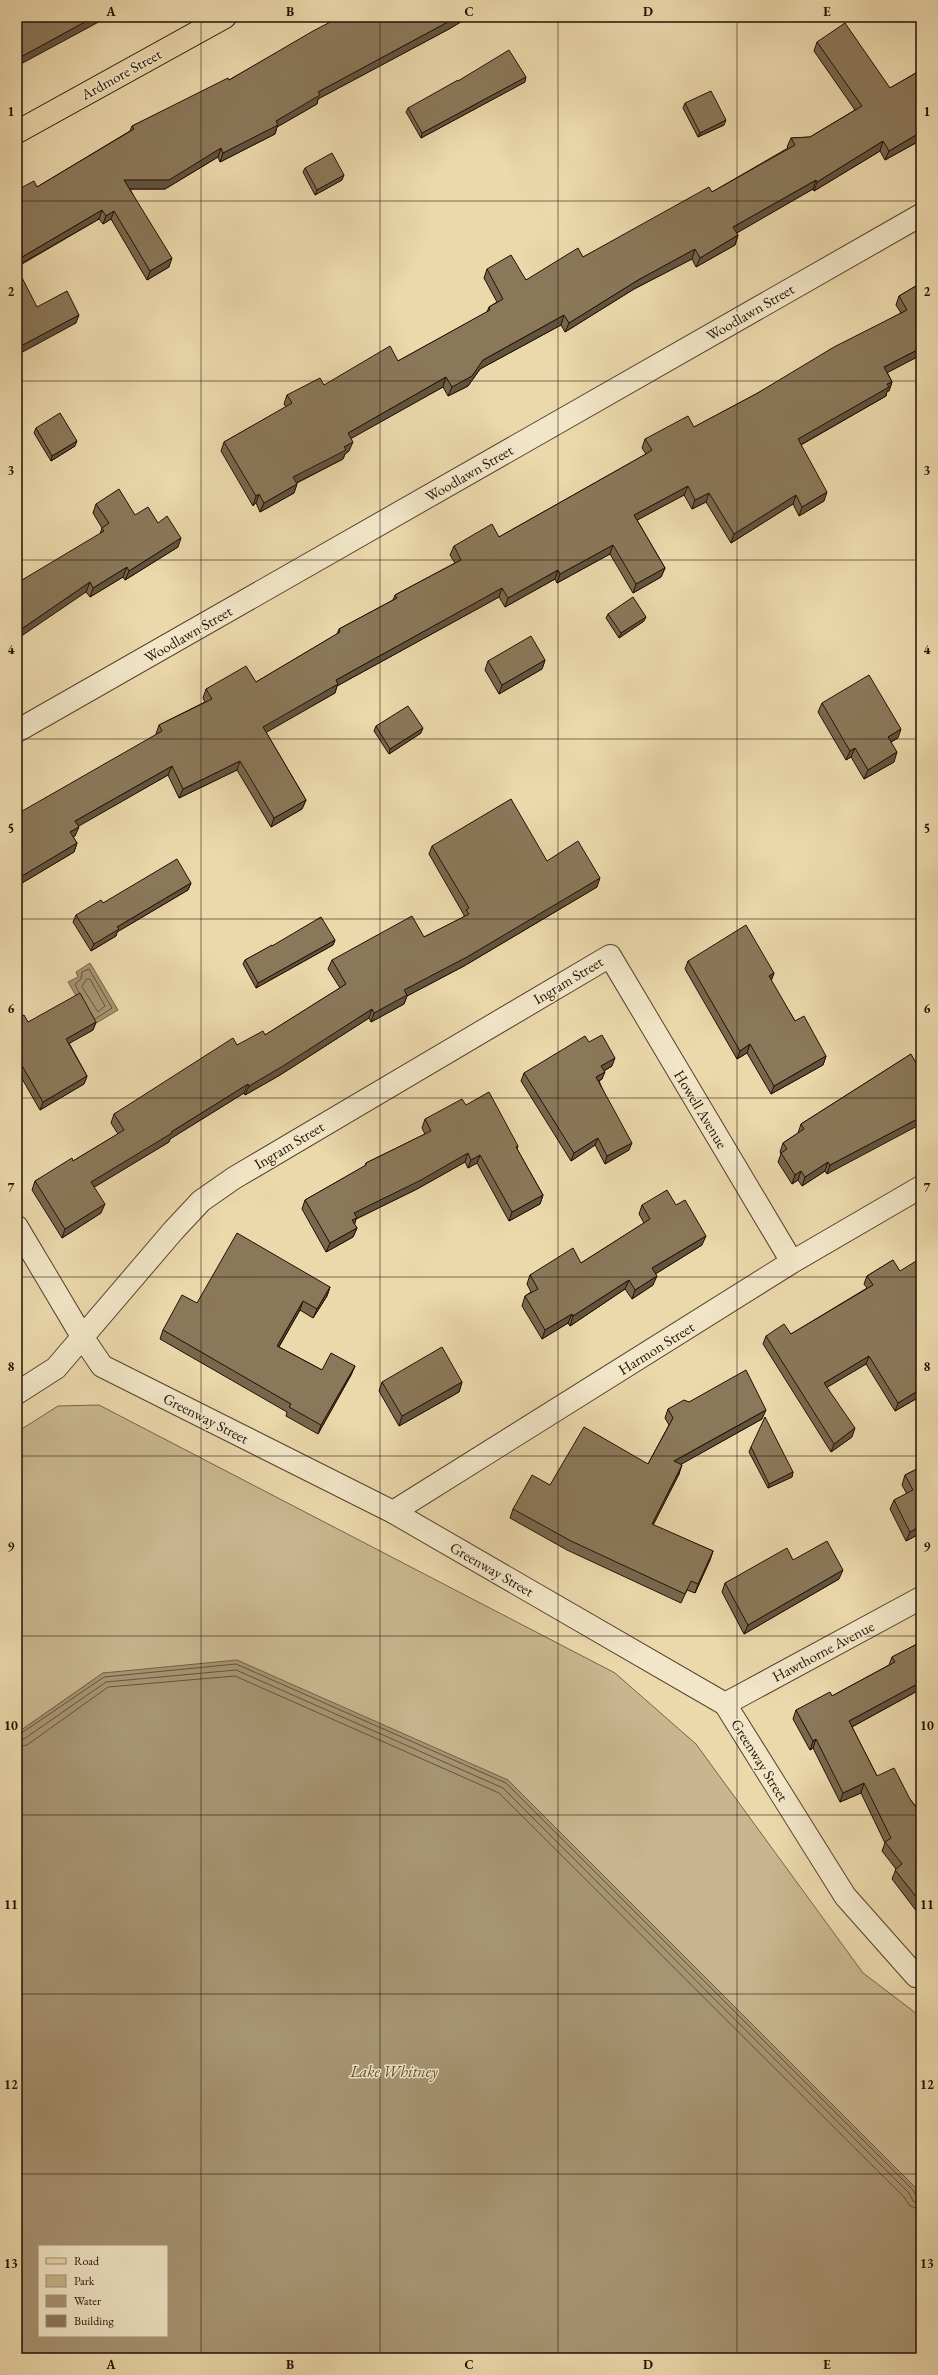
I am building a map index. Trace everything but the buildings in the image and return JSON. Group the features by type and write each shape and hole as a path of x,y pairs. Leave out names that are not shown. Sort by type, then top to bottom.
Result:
{"main road":[{"name":"Ardmore Street","path":"17,132 225,17"}],"street":[{"name":"Woodlawn Street","path":"17,731 921,215"},
{"name":"Howell Avenue","path":"610,956 792,1262"},
{"name":"Ingram Street","path":"17,1393 56,1368 173,1231 201,1201 234,1178 610,956"},
{"name":"Harmon Street","path":"393,1512 792,1262 921,1187"},
{"name":"Greenway Street","path":"17,1227 83,1338 102,1366 393,1512 725,1704 845,1896 918,1975"},
{"name":"Hawthorne Avenue","path":"725,1704 921,1598"}],"green space":[{"path":"99,1405 615,1673 696,1744 863,1973 921,2017 921,2198 916,2188 508,1780 103,1673 17,1733 17,1432 58,1406"}],"water":[{"path":"90,963 118,1010 93,1025 68,982 78,977 76,972"},
{"name":"Lake Whitney","path":"237,1660 508,1780 916,2188 921,2198 921,2358 17,2358 17,1733 103,1673"}]}
